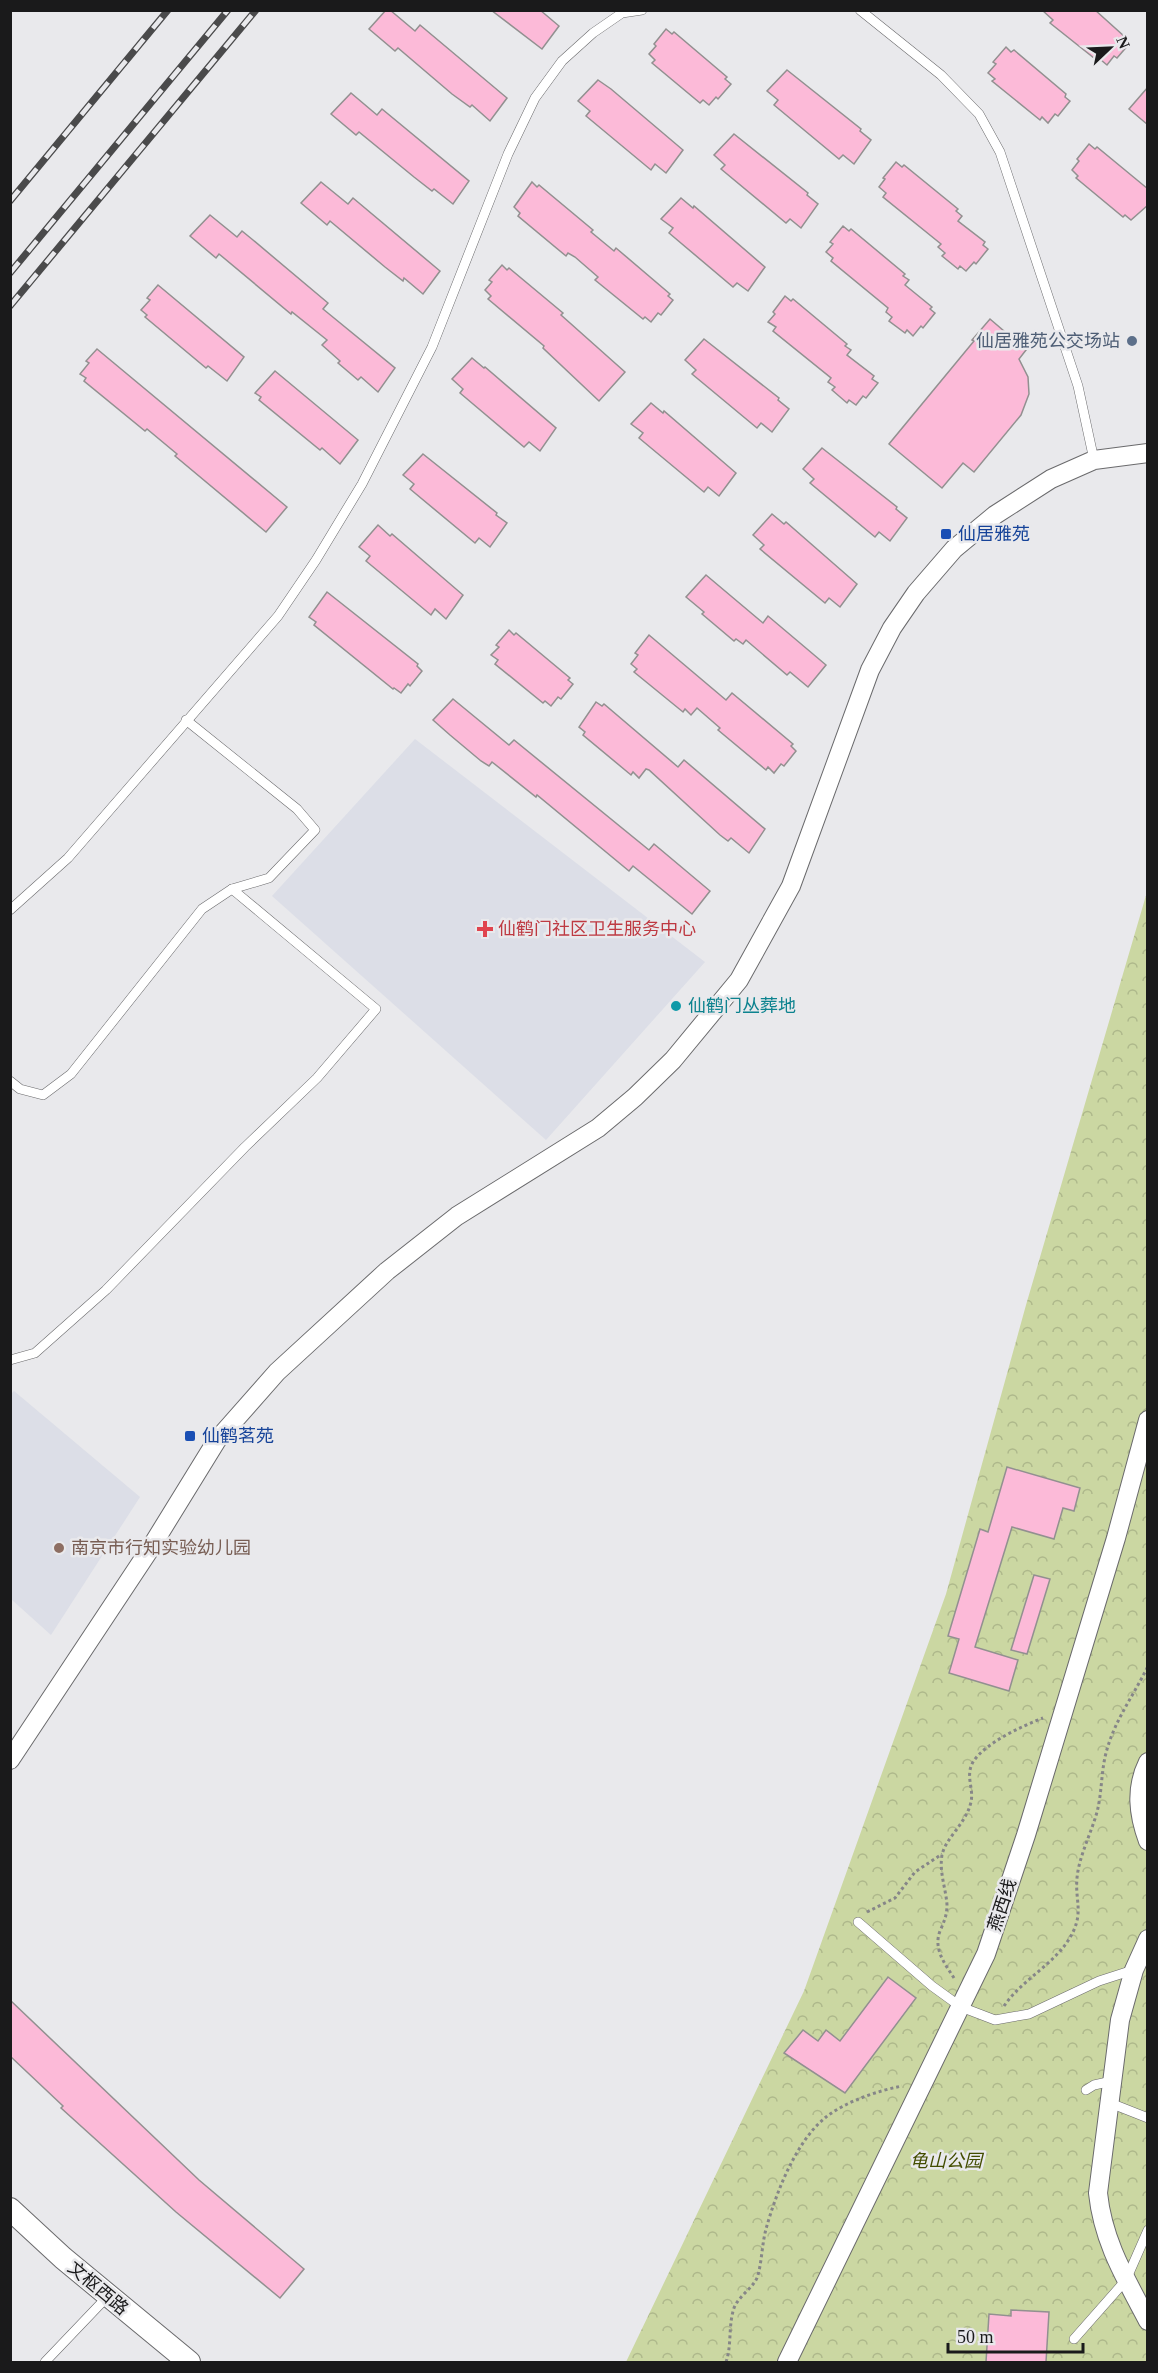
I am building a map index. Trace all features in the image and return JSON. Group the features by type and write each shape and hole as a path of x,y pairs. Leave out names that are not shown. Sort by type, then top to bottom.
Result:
{"street":[{"path":"10,1760 148,1552 218,1440 277,1372 387,1271 457,1216 598,1128 673,1060 739,980 791,886 870,670 892,628 916,592 954,549 995,515 1051,479 1094,460 1148,453"},
{"name":"燕西线","path":"787,2362 986,1954 1116,1538 1148,1420"},
{"path":"1148,1762 1139,1790 1139,1809 1148,1841"},
{"path":"1148,1939 1134,1970 1120,2020 1098,2193 1108,2243 1148,2321"},
{"name":"文枢西路","path":"10,2209 108,2296 189,2362"}],"lane":[{"path":"10,910 68,858 278,616 316,560 362,484 432,347 508,154 535,98 562,61 593,33 622,13 642,10"},
{"path":"860,10 941,75 979,114 1000,152 1078,386 1094,460"},
{"path":"10,1081 20,1089 43,1095 71,1074 202,909 232,889 268,878 315,830 297,809 186,720"},
{"path":"10,1360 35,1353 106,1290 245,1146 317,1078 376,1009 232,889"},
{"path":"858,1922 933,1986 962,2007 995,2020 1029,2014 1100,1981 1134,1970"},
{"path":"1086,2090 1094,2085 1112,2081"},
{"path":"1110,2103 1148,2118"},
{"path":"1074,2339 1126,2280 1148,2230"},
{"path":"45,2362 108,2296"}],"path":[{"path":"995,2020 1021,1986 1040,1972 1059,1951 1071,1935 1079,1918 1077,1879 1097,1810 1106,1751 1127,1701 1148,1666"},
{"path":"858,1922 870,1910 895,1898 915,1872 942,1854 965,1820 971,1800 969,1775 974,1761 993,1743 1024,1725 1049,1715 1062,1715"},
{"path":"942,1854 943,1887 947,1903 946,1916 938,1943 941,1958 955,1980 962,2007"},
{"path":"726,2362 730,2323 735,2306 744,2292 758,2278 765,2232 773,2204 791,2165 811,2132 827,2116 861,2098 888,2088 908,2084 921,2089"}],"shaded area":[{"name":"仙鹤门社区卫生服务中心","path":"415,739 705,962 546,1140 272,896"},
{"name":"南京市行知实验幼儿园","path":"14,1391 140,1497 51,1635 11,1599 10,1395"}],"green space":[{"name":"龟山公园","path":"1147,892 1147,2362 626,2362 804,1991 946,1594 1026,1305"}],"building":[{"path":"386,10 390,10 415,31 420,25 507,98 490,121 472,105 470,107 452,94 398,48 395,51 369,29"},
{"path":"491,10 540,10 559,26 542,49"},
{"path":"1042,10 1095,10 1125,37 1123,39 1129,44 1117,58 1114,56 1107,65 1101,60 1099,62 1050,23 1053,20"},
{"path":"666,29 672,34 674,32 727,77 725,79 731,84 718,99 716,97 709,105 703,100 700,103 652,63 655,60 649,54"},
{"path":"1006,47 1011,52 1014,50 1066,94 1065,97 1070,101 1058,116 1055,114 1048,123 1042,117 1040,120 992,81 995,79 988,73 996,64 993,62"},
{"path":"787,70 861,129 860,131 871,140 854,164 843,155 839,159 774,105 778,100 767,91"},
{"path":"598,80 683,150 666,173 655,164 651,170 586,116 590,111 578,101"},
{"path":"1148,87 1148,125 1129,109"},
{"path":"351,93 377,115 382,109 469,181 453,204 434,189 432,191 359,132 356,135 331,114"},
{"path":"734,134 808,193 807,195 818,204 801,228 790,219 786,223 721,169 725,165 714,155"},
{"path":"1089,144 1095,149 1097,147 1148,189 1148,205 1131,220 1125,215 1123,217 1076,178 1078,176 1072,170 1079,161 1077,159"},
{"path":"896,162 902,167 904,165 958,209 956,211 962,216 958,221 985,242 983,245 988,249 976,264 974,262 966,271 960,266 958,269 942,256 945,253 938,247 941,244 883,197 886,193 879,187"},
{"path":"321,182 348,204 353,198 440,271 423,294 404,278 403,281 385,267 330,221 327,225 301,203"},
{"path":"532,182 537,187 539,185 593,230 591,232 614,251 616,248 670,294 668,296 673,300 661,315 658,313 651,322 645,317 643,319 595,280 598,277 575,257 568,253 566,256 518,216 520,213 514,207"},
{"path":"681,198 693,208 694,206 765,267 748,291 737,283 733,287 669,233 673,228 661,219"},
{"path":"210,215 237,237 242,231 253,240 328,303 323,309 395,368 378,392 361,377 358,380 338,363 340,361 322,345 327,340 292,312 291,314 219,254 216,258 190,236"},
{"path":"843,226 849,231 851,229 905,274 903,276 909,280 905,285 932,307 930,309 935,313 913,336 907,330 905,333 889,321 892,317 886,312 888,308 831,261 833,258 826,252 833,244 830,242"},
{"path":"502,265 507,270 509,268 563,313 561,315 625,372 599,401 543,348 544,346 488,299 491,296 485,290 492,282 489,280"},
{"path":"158,285 244,357 227,381 208,366 206,368 145,317 147,315 141,310 150,300 147,298"},
{"path":"785,296 791,301 793,299 847,344 845,346 851,350 847,355 874,376 872,379 878,383 866,398 863,396 856,405 849,400 847,403 832,390 835,387 828,382 831,378 773,331 776,327 768,322"},
{"path":"990,319 1026,350 1019,359 1028,377 1029,394 1021,415 974,472 963,463 942,488 889,444"},
{"path":"704,339 779,398 778,400 789,409 772,432 761,423 757,428 692,374 696,370 685,360"},
{"path":"97,349 287,507 266,532 175,456 177,454 147,429 145,431 84,381 86,378 80,374 89,363 86,361"},
{"path":"472,358 556,428 540,451 529,442 524,447 460,393 463,389 452,379"},
{"path":"275,371 358,440 340,464 259,400 261,397 255,393"},
{"path":"651,403 663,413 664,411 736,473 719,496 708,487 704,492 639,438 643,433 631,424"},
{"path":"822,448 897,507 896,509 907,518 890,541 879,532 875,537 810,483 814,479 803,469"},
{"path":"423,454 507,523 490,547 479,538 475,543 410,489 414,484 403,475"},
{"path":"772,514 784,524 786,522 857,584 840,607 829,598 825,603 760,549 764,545 753,535"},
{"path":"378,525 390,536 392,534 463,595 446,619 435,609 431,615 366,561 370,556 359,547"},
{"path":"706,575 763,623 768,616 826,665 808,687 790,672 787,675 746,640 743,644 736,639 734,641 686,597"},
{"path":"327,592 418,664 417,666 422,671 410,686 408,684 401,693 393,689 314,625 316,622 309,617"},
{"path":"509,630 514,635 516,633 570,678 568,680 573,684 561,699 558,697 551,706 545,701 543,703 495,664 498,660 491,655 499,647 496,645"},
{"path":"649,635 726,700 732,693 793,744 791,746 796,751 784,766 781,764 774,773 768,767 766,770 718,730 720,728 697,708 691,715 685,709 683,712 634,672 637,669 631,664 638,655 635,653"},
{"path":"453,699 509,745 514,740 649,850 654,844 710,891 692,914 633,866 629,871 537,795 536,797 492,762 489,766 481,761 433,720"},
{"path":"596,702 602,706 604,704 678,767 684,760 765,829 749,853 731,838 728,841 720,835 649,770 646,769 639,778 633,772 631,775 583,735 585,732 579,727"},
{"path":"1007,1467 1080,1488 1074,1511 1063,1508 1054,1539 1012,1527 975,1647 1018,1660 1009,1691 949,1673 959,1639 948,1636 980,1529 988,1532"},
{"path":"1034,1575 1050,1579 1027,1654 1011,1650"},
{"path":"888,1977 916,1998 845,2093 784,2053 803,2030 818,2041 826,2030 840,2041"},
{"path":"10,2000 199,2180 304,2269 280,2298 176,2212 61,2108 63,2106 10,2056"},
{"path":"1011,2310 1049,2312 1046,2362 986,2362 989,2314 1011,2316"}],"railway":[{"path":"10,201 168,10"},
{"path":"10,273 228,10"},
{"path":"10,306 256,10"}],"place":[{"name":"仙居雅苑公交场站","path":"1132,341"},
{"name":"仙居雅苑","path":"946,534"},
{"name":"仙鹤门社区卫生服务中心","path":"485,929"},
{"name":"仙鹤门丛葬地","path":"676,1006"},
{"name":"仙鹤茗苑","path":"190,1436"},
{"name":"南京市行知实验幼儿园","path":"59,1548"}]}
